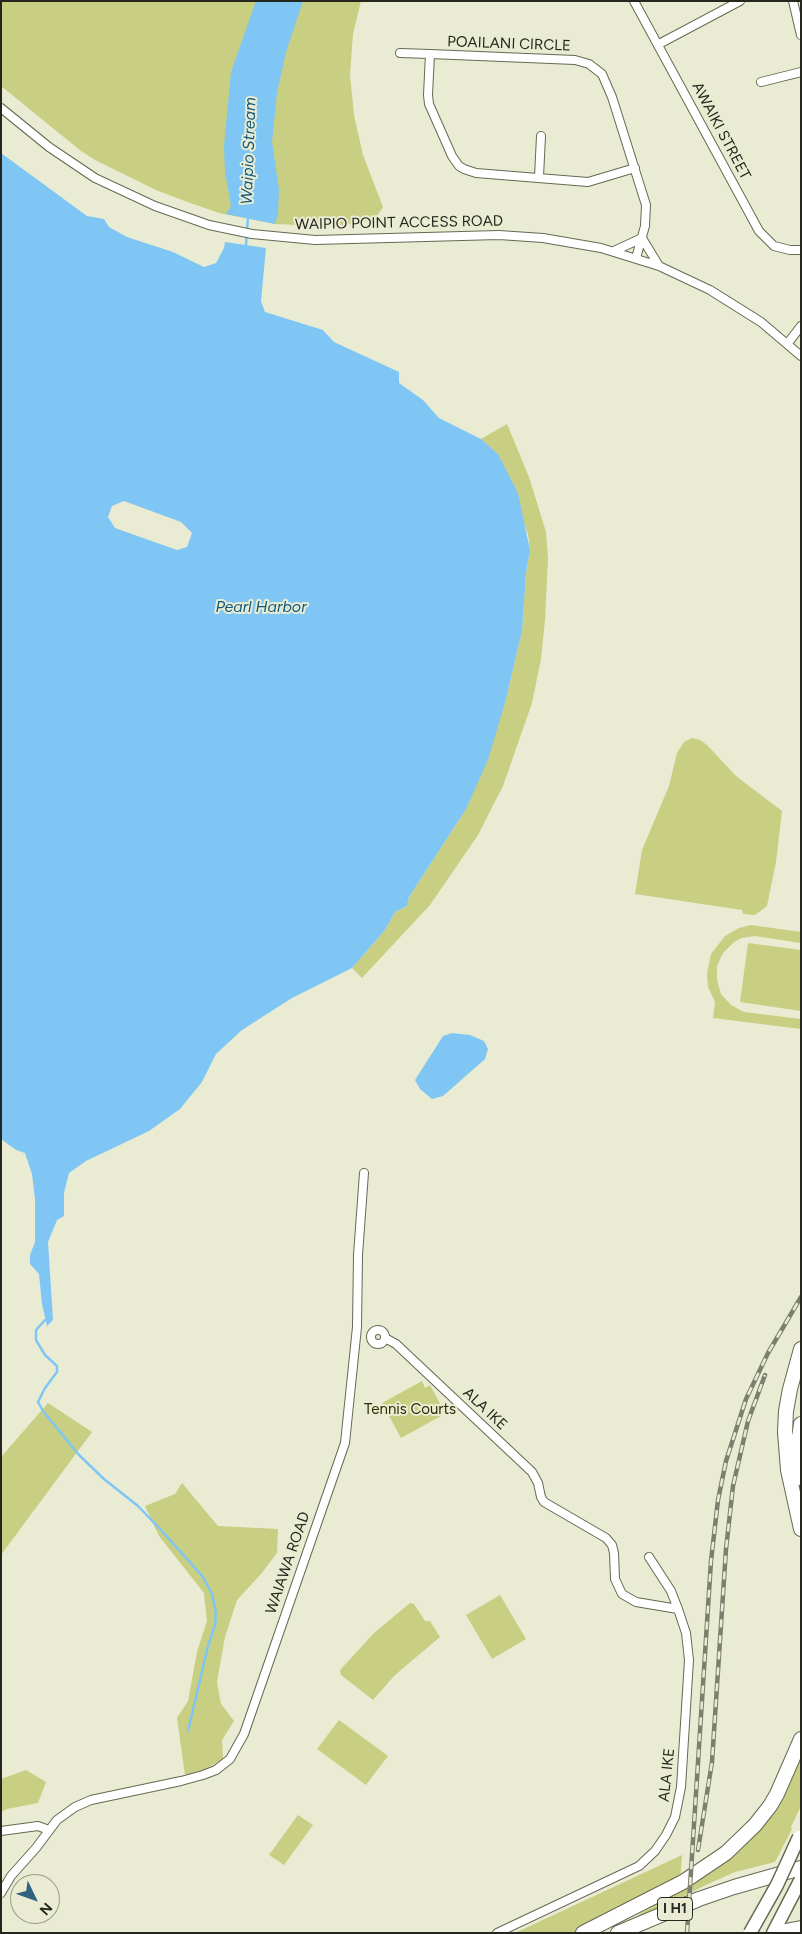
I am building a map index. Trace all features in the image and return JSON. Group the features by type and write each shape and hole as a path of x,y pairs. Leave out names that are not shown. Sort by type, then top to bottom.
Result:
{"highway":[{"path":"801,1349 790,1388 785,1432 788,1470 801,1529"},
{"path":"801,1424 797,1452 801,1478"},
{"path":"583,1933 683,1882 726,1852 755,1824 770,1806 801,1739"},
{"name":"I H1","path":"618,1933 734,1886 801,1869"},
{"path":"774,1933 801,1928"}],"main road":[{"path":"750,1933 777,1885 800,1834"},
{"path":"774,1933 801,1878"}],"street":[{"name":"AWAIKI STREET","path":"634,1 759,231 774,246 790,250 801,250"},
{"path":"659,44 740,1"},
{"path":"792,1 801,35"},
{"name":"POAILANI CIRCLE","path":"400,53 575,60 589,64 602,74 606,81 646,205 645,226 636,258"},
{"name":"POAILANI CIRCLE","path":"430,54 429,104 452,156 464,170 476,173 588,182 634,168"},
{"path":"761,82 801,72"},
{"name":"WAIPIO POINT ACCESS ROAD","path":"1,108 48,147 95,178 155,206 230,230 275,237 315,240 499,235 569,242 636,258 685,277 761,322 801,356"},
{"path":"539,177 541,136"},
{"path":"614,252 642,238 659,266"},
{"path":"788,343 801,326"},
{"name":"WAIAWA ROAD","path":"1,1893 11,1876 36,1848 57,1820 69,1812 91,1800 203,1776 216,1770 230,1759 244,1734 345,1443 357,1327 358,1256 364,1172"},
{"name":"ALA IKE","path":"385,1338 396,1344 532,1472 538,1483 540,1497 544,1502 606,1538 612,1545 615,1579 622,1594 636,1602 678,1609"},
{"name":"ALA IKE","path":"497,1933 639,1866 655,1851 666,1835 679,1803 689,1660 686,1633 671,1591 649,1557"},
{"path":"1,1831 38,1826 49,1830"}],"green space":[{"path":"1,1 361,1 353,34 350,75 354,115 363,155 383,207 375,219 354,224 317,226 275,224 219,213 182,200 156,190 97,161 81,151 1,86"},
{"path":"507,424 529,477 546,532 548,558 545,620 541,659 532,703 503,786 478,835 430,905 362,978 352,968 385,930 395,912 407,906 409,897 466,809 506,699 522,631 526,573 530,550 528,534 498,454 481,439"},
{"path":"692,738 700,740 707,745 736,776 782,811 776,862 767,906 755,915 743,914 742,910 635,894 642,850 669,786 677,753 684,742"},
{"path":"751,925 801,932 801,943 755,936 742,938 734,942 723,953 717,966 717,980 721,994 731,1005 744,1012 801,1019 801,1029 713,1018 715,1002 708,987 707,973 711,954 725,936 739,928"},
{"path":"748,943 801,950 801,1011 740,1002"},
{"name":"Tennis Courts","path":"422,1381 425,1388 430,1385 443,1409 439,1411 441,1416 401,1438 382,1403"},
{"path":"48,1403 92,1432 1,1555 1,1457"},
{"path":"182,1483 218,1526 278,1529 277,1553 237,1600 225,1637 217,1682 221,1704 234,1721 222,1740 223,1759 204,1770 185,1775 177,1718 188,1701 197,1652 207,1621 204,1593 159,1536 145,1506 175,1494"},
{"path":"500,1595 526,1639 492,1659 466,1615"},
{"path":"410,1603 414,1604 425,1621 430,1621 440,1637 395,1675 373,1700 341,1675 340,1670 374,1633"},
{"path":"339,1720 388,1756 366,1785 317,1749"},
{"path":"801,1750 801,1806 791,1827 792,1829 775,1862 735,1872 639,1918 638,1915 688,1885 731,1853"},
{"path":"26,1770 46,1782 38,1803 1,1812 1,1779"},
{"path":"298,1815 313,1825 284,1865 269,1855"},
{"path":"682,1855 680,1882 576,1933 515,1933"}],"water":[{"path":"256,1 303,1 286,52 277,93 272,142 279,190 278,214 275,224 226,214 231,206 225,172 224,146 231,72"},
{"name":"Pearl Harbor","path":"1,153 87,216 104,219 109,227 127,237 173,252 204,267 216,263 225,242 266,248 261,301 265,312 323,330 334,342 399,372 399,383 423,400 439,418 481,439 498,454 518,493 530,550 526,573 522,631 506,699 488,760 466,809 409,897 407,906 395,912 385,930 352,968 292,998 242,1030 216,1054 202,1082 180,1109 149,1131 86,1161 69,1173 64,1193 64,1216 57,1220 48,1242 53,1320 47,1326 42,1304 39,1274 30,1264 30,1255 35,1242 35,1199 32,1174 25,1153 16,1150 1,1139"},
{"path":"452,1033 470,1035 484,1041 488,1049 485,1059 443,1096 432,1099 420,1089 415,1080 443,1036"}],"pier":[{"path":"124,501 181,522 192,533 187,547 177,550 115,528 108,517 112,506"}],"waterway":[{"name":"Waipio Stream","path":"246,245 248,216"},
{"path":"45,1320 36,1330 36,1340 45,1355 57,1366 57,1372 45,1388 38,1402 43,1411 79,1455 104,1479 138,1506 161,1530 203,1577 212,1594 216,1613 215,1625 208,1646 188,1731"}],"railway":[{"path":"687,1933 711,1561 718,1500 726,1461 746,1399 768,1353 801,1297"},
{"path":"698,1850 712,1762 726,1549 733,1486 748,1421 765,1375"}]}
